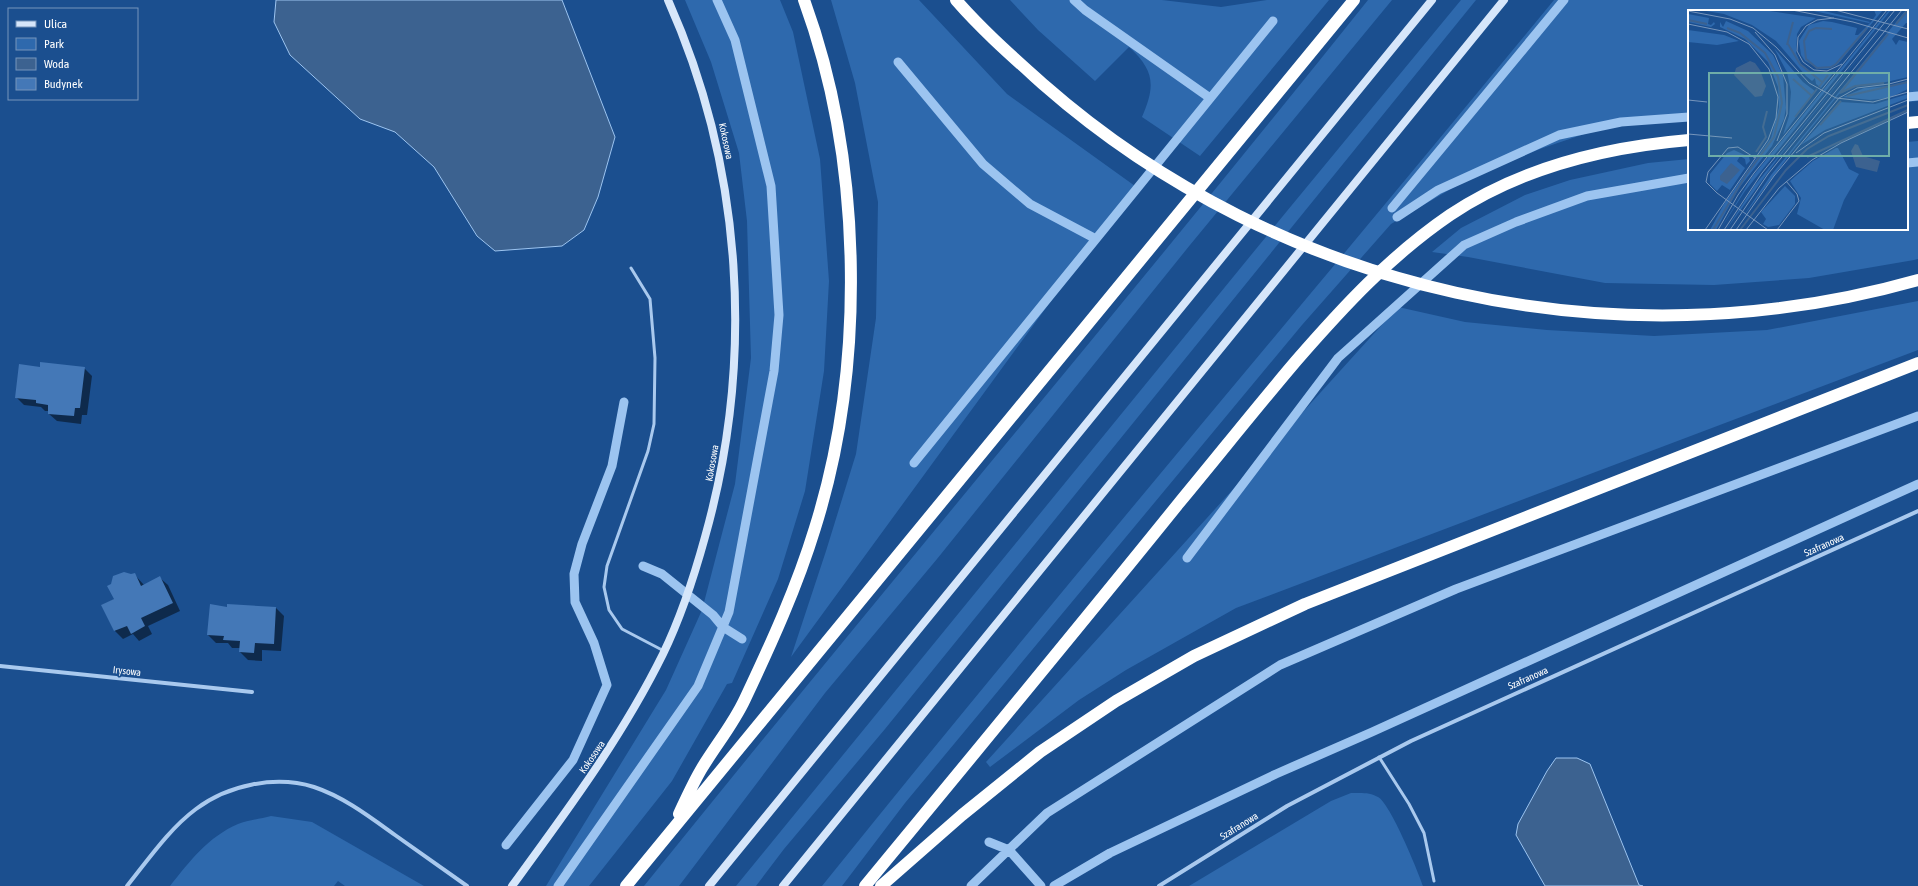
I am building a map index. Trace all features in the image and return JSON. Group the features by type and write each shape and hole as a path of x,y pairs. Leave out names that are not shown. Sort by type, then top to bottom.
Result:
{"highway":[{"path":"669,834 700,770 744,702 773,637 816,527 837,439 850,342 850,243 842,157 835,117 816,38 804,0"},
{"path":"956,0 1026,69 1072,109 1136,157 1175,181 1244,219 1318,251 1388,276 1466,296 1518,305 1594,313 1633,315 1712,314 1790,307 1871,292 1918,280"},
{"path":"626,886 1354,0"},
{"path":"1908,123 1918,122"},
{"path":"865,886 1003,720 1277,383 1327,324 1358,291 1388,263 1451,214 1480,197 1542,170 1574,159 1606,152 1688,140"},
{"path":"881,886 968,810 1040,752 1116,701 1201,653 1305,604 1918,363"}],"main road":[{"name":"Kokosowa","path":"512,886 618,736 664,651 699,559 719,483 726,447 733,388 736,326 735,275 730,223 716,144 700,82 668,0"},
{"path":"709,886 1432,0"},
{"path":"783,886 1504,0"}],"street":[{"name":"Szafranowa","path":"1159,886 1287,806 1379,758 1494,703 1918,511"},
{"name":"Irysowa","path":"0,666 252,692"},
{"path":"127,886 166,839 195,810 210,800 234,789 273,782 302,784 315,788 350,804 467,886"}],"lane":[{"path":"631,268 650,299 656,358 654,424 648,451 607,566 604,587 609,610 622,629 664,651"},
{"path":"1379,758 1409,804 1424,833 1434,881"}],"green space":[{"path":"685,0 780,0 793,32 820,159 829,281 824,371 805,491 778,579 732,683 727,684 672,781 589,886 546,886 666,690 702,610 735,484 751,358 747,221 739,153 711,62"},
{"path":"831,0 919,0 1007,94 1135,186 791,657 856,454 876,318 878,202 855,83"},
{"path":"1010,0 1162,0 1221,7 1267,0 1329,0 1200,156 1142,117 1151,87 1150,79 1144,63 1129,47 1095,81 1038,30"},
{"path":"1368,0 1392,0 1190,245 937,559 825,693 679,886 644,886 824,664 1188,222"},
{"path":"1461,0 1476,0 885,729 784,849 756,886 736,886 1287,211"},
{"path":"1554,0 1918,0 1918,101 1908,102 1908,10 1688,10 1688,119 1605,127 1540,149 1468,179 1391,224 1302,325 905,803 842,886 822,886 1003,663"},
{"path":"1918,141 1918,259 1914,260 1809,278 1714,285 1605,283 1468,257 1432,252 1461,228 1525,195 1570,180 1648,163 1688,159 1688,230 1908,230 1908,142"},
{"path":"1918,301 1918,350 1236,608 1126,670 1079,700 990,767 986,762 1398,307 1465,322 1547,330 1654,336 1767,330"},
{"path":"1351,793 1372,794 1383,802 1403,838 1423,886 1189,886 1331,801"},
{"path":"271,816 312,822 424,886 345,886 338,881 334,886 170,886 200,850 227,829 246,821"}],"water":[{"path":"276,0 562,0 615,137 598,197 584,230 562,246 495,251 477,236 434,167 395,132 360,119 290,55 274,22"},
{"path":"1556,758 1577,758 1590,764 1639,885 1643,886 1545,886 1516,835 1518,824 1547,771"}],"building":[{"path":"40,362 85,367 80,408 75,408 74,416 48,414 48,405 36,403 36,400 15,398 19,364 40,367"},
{"path":"124,572 131,574 135,573 141,586 160,576 173,603 141,618 145,626 131,634 127,626 114,631 101,605 114,599 107,586 111,584 113,576"},
{"path":"210,604 227,607 227,604 276,607 274,644 255,643 254,653 239,652 240,641 223,640 224,636 207,635"}],"waterway":[{"path":"558,886 698,686 729,612 774,371 779,315 771,186 735,40 717,0"},
{"path":"1074,0 1085,10 1210,98"},
{"path":"1392,208 1564,0"},
{"path":"914,463 1273,21"},
{"path":"898,62 983,164 1030,204 1096,239"},
{"path":"1908,97 1918,96"},
{"path":"1397,217 1438,190 1559,135 1621,122 1688,117"},
{"path":"1908,163 1918,162"},
{"path":"1187,558 1338,358 1464,245 1516,222 1587,196 1688,178"},
{"path":"506,845 573,760 607,685 594,643 575,602 574,574 582,544 612,466 624,402"},
{"path":"971,886 1047,813 1280,665 1456,589 1918,416"},
{"path":"1054,886 1110,853 1276,774 1372,732 1918,484"},
{"path":"643,566 662,574 713,615 723,627 742,639"},
{"path":"989,842 1009,850 1041,886"}]}
